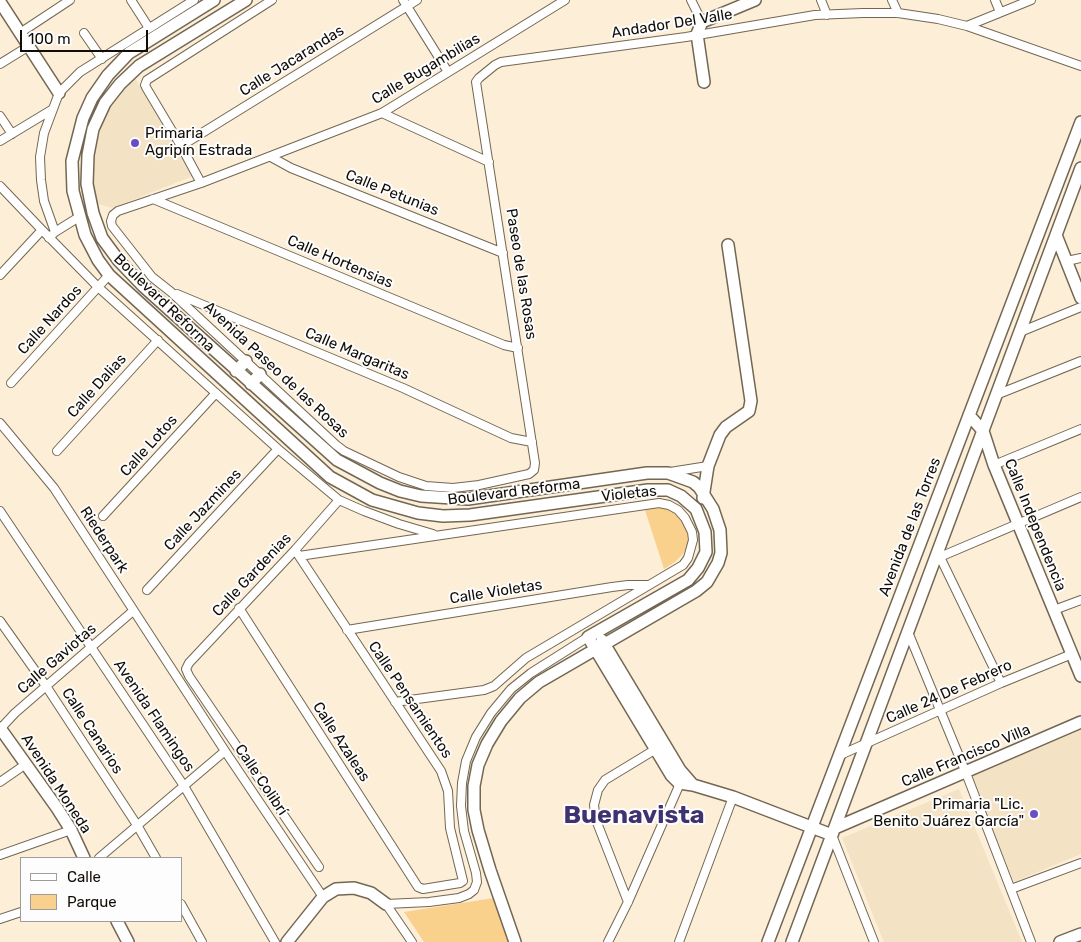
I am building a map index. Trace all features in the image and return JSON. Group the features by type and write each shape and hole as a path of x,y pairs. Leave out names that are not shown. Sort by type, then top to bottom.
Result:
{"main road":[{"name":"Boulevard Reforma","path":"214,0 129,53 108,75 92,98 83,118 72,161 73,191 85,234 98,260 109,275 330,477 372,500 418,513 443,516 470,515 648,490 668,490 681,496 691,504 700,516"},
{"name":"Boulevard Reforma","path":"246,0 139,66 120,84 105,103 93,129 88,155 87,184 93,213 102,238 119,261 143,286 236,371 337,460 380,483 400,491 421,496 468,499 647,473 668,472 693,482 704,494 714,509 720,530 721,553 714,573 707,582 696,592 539,682 520,698 501,721 487,744 478,765 474,786 474,810 490,870 515,942"},
{"path":"704,82 698,34 702,22 756,0"},
{"path":"0,2 59,93"},
{"name":"Avenida de las Torres","path":"768,942 1081,122"},
{"path":"792,942 937,558 1056,235 1076,192 1081,168"},
{"path":"1056,235 1081,298"},
{"path":"682,779 593,634 688,580 703,560 706,552 705,532 700,516 708,466 720,435 726,427 749,411 751,401 728,245"},
{"path":"236,371 246,361"},
{"path":"251,384 260,374"},
{"name":"Calle Independencia","path":"969,414 983,431 994,465 1081,676"},
{"path":"274,426 285,415"},
{"path":"601,647 671,775 694,785 833,832"},
{"name":"Calle Francisco Villa","path":"833,832 1081,722"},
{"name":"Avenida Moneda","path":"0,728 71,830 84,857"},
{"path":"288,941 323,897 336,890 354,888 371,893 386,904"},
{"path":"118,922 128,942"},
{"path":"1060,942 1081,934"}],"street":[{"path":"20,33 70,0"},
{"path":"131,0 149,28"},
{"path":"52,235 40,180 40,157 44,133 59,93 80,72 194,0"},
{"path":"201,183 147,89 147,80 272,0"},
{"name":"Calle Jacarandas","path":"181,146 405,3 417,0"},
{"name":"Calle Bugambilias","path":"152,278 112,226 113,215 118,211 201,183 382,113 565,0"},
{"path":"691,0 702,22"},
{"path":"821,0 827,14"},
{"path":"892,0 898,13"},
{"path":"995,0 1000,12"},
{"path":"967,26 1032,0"},
{"path":"405,3 448,72"},
{"name":"Andador Del Valle","path":"476,82 500,62 827,14 898,13 938,19 967,26 1081,66"},
{"path":"84,33 102,59"},
{"path":"0,64 29,46"},
{"name":"Paseo de las Rosas","path":"476,82 518,348 535,463 534,470"},
{"path":"0,141 52,109"},
{"path":"382,113 489,162"},
{"path":"0,116 12,134"},
{"name":"Calle Petunias","path":"271,157 291,168 503,253"},
{"path":"0,186 42,230 52,235 98,286 278,449 339,500 364,512 436,535"},
{"name":"Calle Hortensias","path":"153,199 504,345 518,348"},
{"path":"52,235 80,217"},
{"path":"0,275 42,230"},
{"path":"1067,261 1081,258"},
{"name":"Calle Nardos","path":"11,383 109,275"},
{"path":"125,309 143,286 152,278"},
{"name":"Avenida Paseo de las Rosas","path":"152,278 171,292 336,445 362,461 426,486 453,488 529,474 534,470"},
{"name":"Calle Margaritas","path":"171,292 403,388 511,438 532,442"},
{"path":"1020,332 1081,307"},
{"name":"Calle Dalias","path":"57,451 158,340"},
{"path":"996,395 1081,361"},
{"name":"Calle Lotos","path":"103,516 216,393"},
{"name":"Riederpark","path":"0,423 54,488 177,678"},
{"path":"994,465 1081,429"},
{"name":"Calle Jazmines","path":"147,590 278,449"},
{"path":"301,469 309,459"},
{"path":"668,472 708,466"},
{"path":"1001,683 937,558 1081,497"},
{"name":"Calle Gardenias","path":"320,867 186,669 189,663 239,608 297,553 339,500"},
{"name":"Violetas","path":"297,553 659,503 673,508 685,518 692,532 692,548 683,566 526,658 494,686 484,690 394,702"},
{"name":"Avenida Flamingos","path":"0,511 184,786 275,942"},
{"name":"Calle Pensamientos","path":"297,553 441,771 448,791 451,834 463,880"},
{"name":"Calle Violetas","path":"347,630 612,587 650,585"},
{"path":"1054,610 1081,600"},
{"name":"Calle Azaleas","path":"239,608 420,889 460,883 463,880"},
{"name":"Calle Gaviotas","path":"0,728 133,611"},
{"name":"Calle Canarios","path":"0,621 138,824 155,857"},
{"path":"908,632 966,773 1031,942"},
{"path":"386,904 422,903 459,898 474,890 477,882 476,873 464,831 461,806 462,783 466,761 476,737 491,713 512,689 531,673 593,634"},
{"name":"Calle 24 De Febrero","path":"838,756 1001,683 1072,654"},
{"name":"Calle Colibrí","path":"177,678 323,897"},
{"path":"628,902 596,820 594,805 598,790 605,780 656,749"},
{"path":"100,857 225,751"},
{"path":"0,782 26,764"},
{"path":"608,942 628,902 682,779"},
{"path":"679,942 733,797"},
{"path":"0,855 71,830"},
{"path":"833,832 873,942"},
{"path":"1011,889 1081,863"},
{"path":"386,904 412,942"},
{"path":"182,906 202,942"},
{"path":"0,919 20,912"}],"shaded area":[{"name":"Primaria Agripín Estrada","path":"135,78 193,176 112,208 95,203 92,180 94,153 109,109 125,87"},
{"name":"Primaria \"Lic. Benito Juárez García\"","path":"1081,728 1081,854 1014,882 970,774"},
{"path":"959,789 1022,942 884,942 842,838"}],"green space":[{"path":"660,506 673,510 682,520 689,538 683,554 664,569 644,507"},
{"path":"494,898 510,942 424,942 404,912"}],"place":[{"name":"Primaria Agripín Estrada","path":"135,143"},
{"name":"Primaria \"Lic. Benito Juárez García\"","path":"1034,814"}],"district":[{"name":"Buenavista","path":"634,816"}]}
